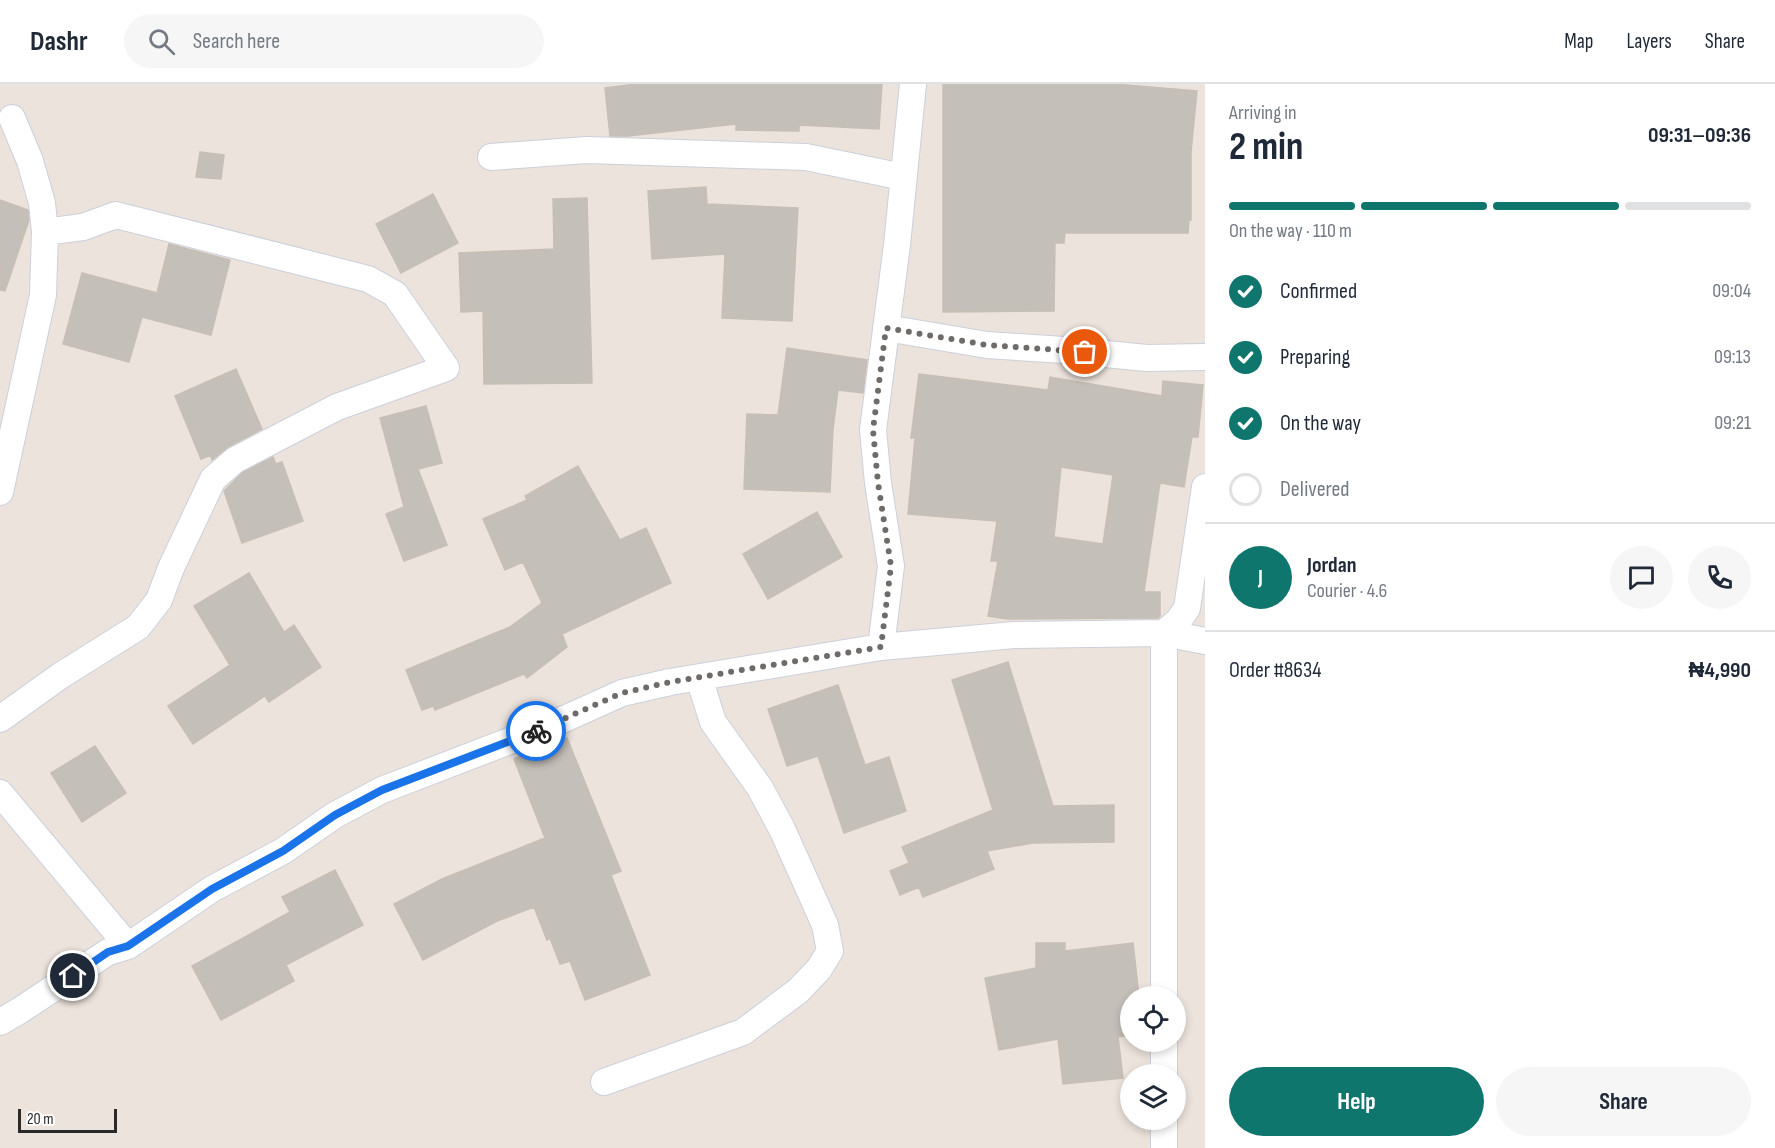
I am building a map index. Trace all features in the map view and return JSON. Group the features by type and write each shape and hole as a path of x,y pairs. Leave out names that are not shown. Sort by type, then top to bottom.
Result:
{"street":[{"path":"881,647 891,566 878,483 873,430 897,245 913,84"},
{"path":"0,492 43,295 45,232 42,203 30,161 12,118"},
{"path":"491,157 587,150 806,157 903,177"},
{"path":"0,719 60,676 138,627 159,600 171,568 213,479 235,460 337,407 446,368 395,294 368,279 116,215 83,227 45,232"},
{"path":"886,328 987,345 1147,358 1205,357"},
{"path":"1164,986 1164,633 1179,620 1187,608 1205,487"},
{"path":"1187,608 1205,633"},
{"path":"0,1022 108,952 128,946 212,889 283,851 335,815 382,790 551,725 622,693 881,647 1014,635 1164,633 1205,641"},
{"path":"604,1082 743,1032 798,992 819,969 830,951 825,925 782,829 760,788 713,722 699,678"},
{"path":"0,793 128,946"},
{"path":"1164,1130 1164,1148"}],"building":[{"path":"637,84 882,84 879,129 799,125 799,131 736,130 736,124 610,136 605,88"},
{"path":"943,84 1114,84 1197,91 1191,152 1191,220 1189,220 1188,233 1065,233 1064,243 1055,243 1054,311 943,312"},
{"path":"200,152 224,155 221,179 196,177"},
{"path":"706,187 707,204 798,208 792,321 722,318 725,254 652,259 648,191"},
{"path":"433,194 458,243 401,273 376,224"},
{"path":"587,198 592,383 484,384 483,311 461,312 459,253 554,249 553,199"},
{"path":"0,200 28,210 29,220 5,291 0,290"},
{"path":"169,244 230,260 211,335 142,317 129,362 63,344 82,273 157,293"},
{"path":"787,348 867,360 863,393 838,390 833,429 830,492 744,489 747,414 778,415"},
{"path":"236,369 262,429 228,447 212,460 211,455 201,459 175,396"},
{"path":"919,374 1048,390 1050,377 1162,396 1163,381 1203,385 1198,437 1192,437 1184,487 1160,483 1144,592 1160,592 1160,616 1158,618 1008,619 988,616 998,561 991,561 997,521 908,514 915,438 911,438","holes":["1061,467 1113,475 1103,544 1054,537"]},
{"path":"426,406 442,463 418,469 447,545 404,561 386,514 404,507 380,418"},
{"path":"273,457 276,464 282,462 303,521 242,543 224,491 243,472"},
{"path":"578,466 620,540 646,528 671,583 562,634 567,647 527,678 524,674 435,710 433,706 422,710 406,670 510,627 542,603 523,562 505,570 483,519 527,500 525,496"},
{"path":"817,512 842,557 768,599 743,554"},
{"path":"249,573 284,632 294,625 321,667 269,702 265,696 193,744 168,706 230,665 194,606"},
{"path":"1008,662 1053,806 1114,805 1114,842 1033,843 987,851 994,869 923,897 919,887 900,895 890,871 909,863 902,847 993,810 952,680"},
{"path":"838,685 865,765 889,757 906,811 844,833 818,756 787,766 768,709"},
{"path":"567,738 621,871 611,875 650,975 585,1000 570,961 560,964 550,938 547,940 534,907 497,921 423,960 394,904 442,879 545,838 514,759"},
{"path":"95,746 126,793 82,822 51,773"},
{"path":"335,870 363,925 286,965 294,981 221,1020 192,966 290,912 282,897"},
{"path":"1036,943 1065,943 1065,951 1133,943 1138,986 1120,986 1120,1037 1118,1037 1121,1064 1120,1078 1063,1084 1058,1039 999,1050 985,978 1036,968"}],"way so far":[{"path":"536,731 622,693 670,682 881,647 891,566 878,483 873,430 886,328 987,345 1085,352"}],"route":[{"path":"73,976 108,952 128,946 212,889 283,851 335,815 382,790 536,731"}]}
